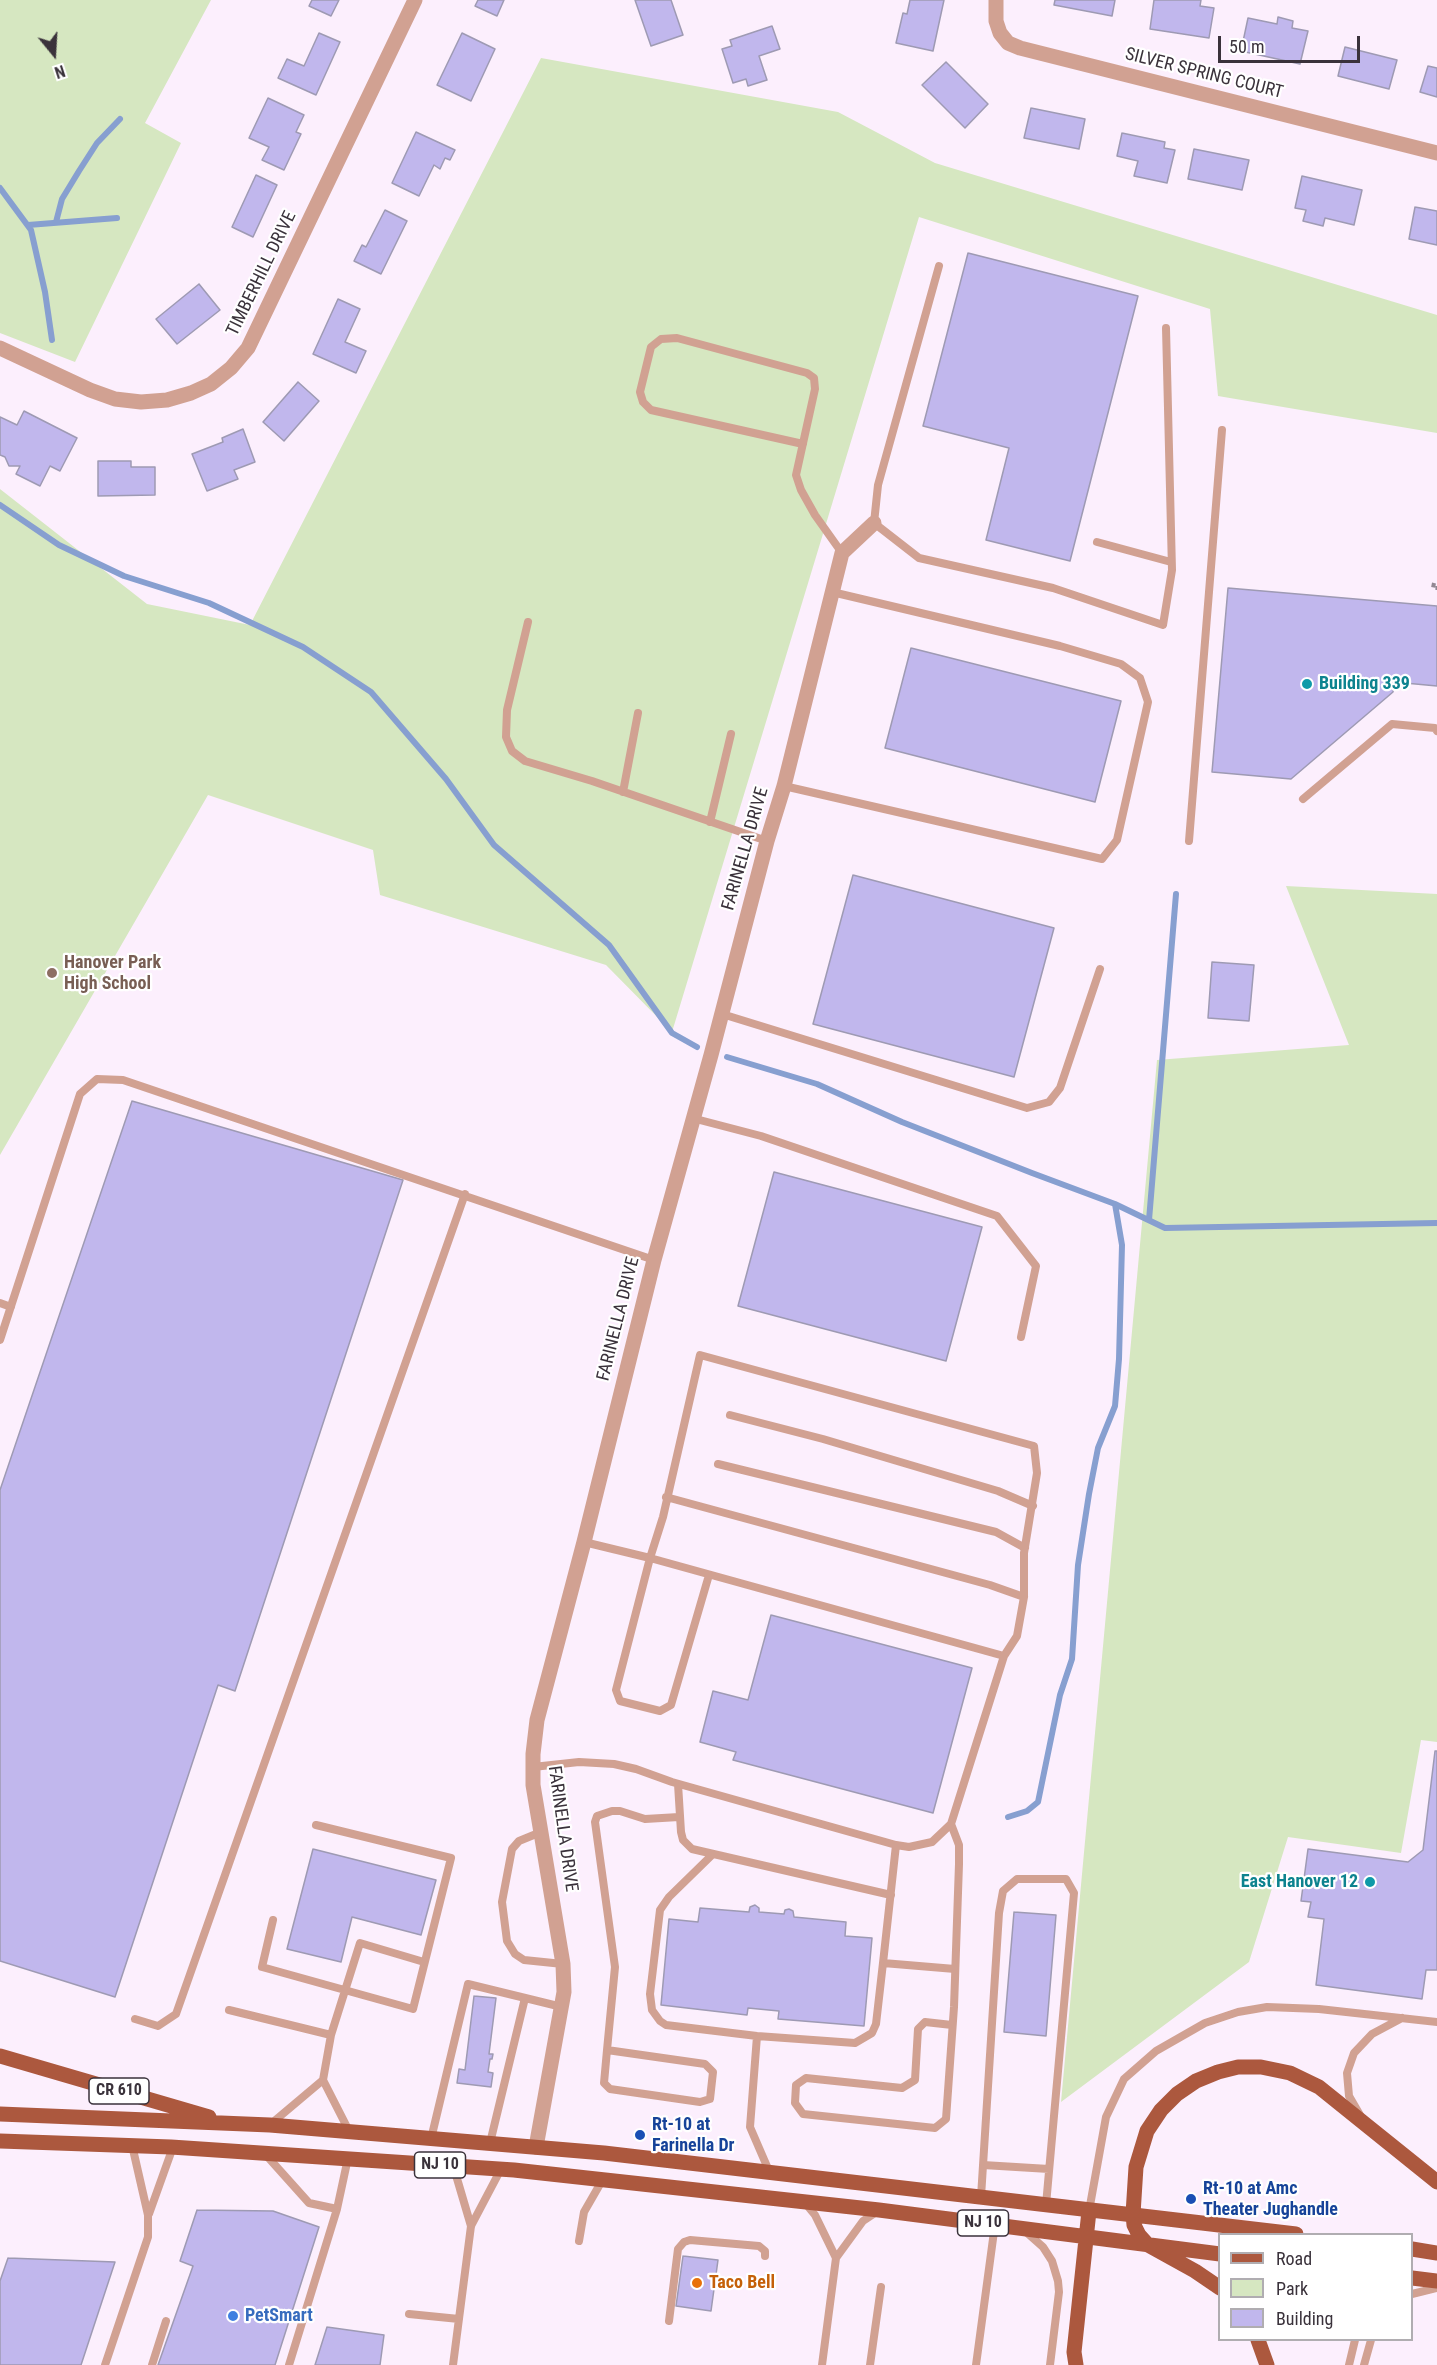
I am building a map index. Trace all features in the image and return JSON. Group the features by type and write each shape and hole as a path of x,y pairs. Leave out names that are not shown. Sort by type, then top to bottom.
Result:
{"main road":[{"name":"CR 610","path":"0,2056 238,2125"},
{"path":"1218,2287 1148,2245 1139,2235 1133,2214 1136,2167 1147,2131 1161,2110 1177,2094 1196,2081 1238,2067 1261,2067 1290,2073 1319,2087 1437,2182"},
{"name":"NJ 10","path":"0,2114 270,2125 536,2147 769,2171 1280,2233"},
{"name":"NJ 10","path":"0,2141 263,2152 501,2169 803,2201 1218,2254"},
{"path":"1073,2361 1089,2211"},
{"path":"1413,2249 1437,2253"},
{"path":"1413,2278 1437,2281"},
{"path":"1258,2341 1267,2365"}],"street":[{"name":"TIMBERHILL DRIVE","path":"0,348 90,390 115,399 141,402 167,400 191,393 211,384 231,368 248,348 415,0"},
{"name":"SILVER SPRING COURT","path":"996,0 996,21 1000,33 1008,43 1020,48 1437,153"},
{"path":"842,553 874,523"},
{"name":"FARINELLA DRIVE","path":"536,2147 564,1992 563,1964 533,1785 537,1720 654,1260 767,841 784,786 842,553"}],"lane":[{"path":"939,266 878,485 874,523 919,558 1053,588 1163,625 1172,562 1166,328"},
{"path":"803,444 651,410 643,402 640,392 651,347 661,339 677,338 807,373 814,378 815,389 803,444 796,475 801,490 815,515 842,553"},
{"path":"1189,841 1222,430"},
{"path":"1097,542 1172,562"},
{"path":"784,786 1102,859 1117,840 1148,702 1140,678 1121,664 1070,649 832,592"},
{"path":"528,622 507,710 506,737 512,751 525,760 767,841"},
{"path":"623,792 638,714"},
{"path":"1303,799 1392,724 1435,728 1437,731"},
{"path":"710,822 731,734"},
{"path":"722,1014 1027,1108 1049,1102 1060,1088 1100,969"},
{"path":"0,1340 80,1094 97,1079 123,1080 465,1194 654,1260"},
{"path":"692,1118 761,1136 997,1216 1036,1266 1021,1337"},
{"path":"135,2019 158,2026 176,2014 465,1194"},
{"path":"0,1303 11,1306"},
{"path":"533,1767 601,1762 636,1769 678,1784 896,1845 909,1847 932,1842 951,1824 1004,1656 1017,1636 1024,1597 1025,1548 1037,1473 1034,1446 700,1355 616,1690 620,1701 660,1710 671,1705 710,1575"},
{"path":"730,1415 824,1439 998,1491 1033,1506"},
{"path":"718,1464 996,1532 1025,1548"},
{"path":"666,1497 990,1585 1024,1597"},
{"path":"584,1542 650,1558 1004,1656"},
{"path":"678,1784 681,1832 687,1845 692,1849 891,1895"},
{"path":"607,2050 705,2064 713,2072 710,2099 700,2102 610,2089 604,2083 607,2050 615,1967 595,1822 597,1816 612,1811 620,1811 645,1819 679,1817"},
{"path":"951,1824 956,1835 959,1855 955,1970 952,2025 946,2119 935,2128 803,2114 795,2103 796,2085 806,2078 902,2088 915,2080 918,2029 925,2022 952,2025"},
{"path":"273,1920 262,1967 412,2009 451,1858 316,1825"},
{"path":"541,1832 519,1841 512,1849 502,1902 507,1941 515,1954 524,1960 563,1964"},
{"path":"713,1854 669,1897 660,1910 650,1994 655,2017 666,2025 843,2044 864,2040 872,2033 876,2024 896,1845"},
{"path":"981,2197 999,1913 1003,1891 1017,1879 1066,1879 1074,1893 1046,2205"},
{"path":"350,2132 323,2080 331,2035 360,1943 424,1962"},
{"path":"883,1963 955,1970"},
{"path":"431,2139 468,1984 562,2007"},
{"path":"490,2143 525,1998"},
{"path":"1089,2211 1106,2117 1124,2079 1156,2051 1205,2023 1238,2012 1267,2007 1437,2022"},
{"path":"229,2010 331,2035"},
{"path":"1366,2124 1349,2096 1347,2073 1354,2053 1372,2034 1403,2018"},
{"path":"757,2036 750,2127 769,2171"},
{"path":"270,2125 323,2080"},
{"path":"105,2365 148,2237 148,2215 132,2145"},
{"path":"148,2215 173,2147"},
{"path":"263,2152 309,2203 337,2209"},
{"path":"289,2365 337,2209 348,2158"},
{"path":"453,2165 471,2226"},
{"path":"983,2165 1049,2169"},
{"path":"453,2365 471,2226 501,2169"},
{"path":"579,2241 585,2212 603,2179"},
{"path":"803,2201 815,2215 836,2258"},
{"path":"822,2365 836,2258 862,2222 879,2210"},
{"path":"976,2365 995,2224"},
{"path":"1022,2228 1043,2247 1052,2261 1058,2281 1059,2292 1050,2365"},
{"path":"669,2321 678,2249 684,2242 690,2240 759,2246 765,2251 765,2256"},
{"path":"870,2365 881,2287"},
{"path":"1413,2294 1437,2288"},
{"path":"409,2314 459,2319"},
{"path":"152,2365 166,2321"},
{"path":"1349,2365 1355,2341"},
{"path":"1365,2365 1371,2341"}],"path":[{"path":"1434,584 1433,588 1437,588"}],"green space":[{"path":"0,0 211,0 145,123 181,143 75,362 0,333"},
{"path":"541,58 838,112 935,163 1437,315 1437,433 1218,396 1210,309 919,217 672,1032 606,965 380,895 373,850 208,795 0,1155 0,489 147,604 250,625"},
{"path":"1286,886 1437,894 1437,1742 1421,1740 1401,1853 1288,1837 1249,1962 1061,2102 1157,1060 1349,1045"}],"building":[{"path":"312,0 339,0 331,16 309,6"},
{"path":"478,0 504,0 497,16 475,6"},
{"path":"635,0 671,0 683,35 651,46"},
{"path":"910,0 944,0 933,51 896,43 903,13 907,14"},
{"path":"1055,0 1115,0 1112,16 1054,5"},
{"path":"1154,0 1201,0 1200,6 1214,8 1209,38 1150,29"},
{"path":"1278,17 1293,21 1292,28 1308,31 1300,64 1241,51 1248,18 1277,24"},
{"path":"772,26 780,49 759,56 767,80 748,86 746,79 733,83 722,49 732,46 730,40"},
{"path":"319,33 340,42 316,95 278,78 287,59 304,66"},
{"path":"462,33 495,49 471,101 437,85"},
{"path":"1345,47 1397,60 1389,89 1338,76"},
{"path":"946,62 988,104 965,128 922,85"},
{"path":"1428,66 1437,68 1437,97 1420,92"},
{"path":"268,98 304,115 296,132 301,134 284,170 262,160 269,147 249,138"},
{"path":"1031,108 1085,119 1079,149 1024,138"},
{"path":"416,132 455,150 450,160 445,158 440,169 434,165 419,196 392,183"},
{"path":"1122,133 1165,142 1164,148 1175,150 1167,183 1134,176 1138,161 1117,156"},
{"path":"1194,149 1249,160 1242,190 1188,179"},
{"path":"256,175 277,185 253,237 232,227"},
{"path":"1302,176 1362,190 1354,225 1325,218 1323,226 1303,221 1306,210 1295,208"},
{"path":"1415,207 1437,211 1437,245 1409,239"},
{"path":"385,210 407,221 381,274 354,261 362,245 366,247"},
{"path":"968,253 1138,296 1070,561 986,540 1009,448 923,426"},
{"path":"199,284 220,310 177,344 156,319"},
{"path":"338,299 360,309 345,342 366,351 356,373 313,354"},
{"path":"298,382 319,401 284,441 263,422"},
{"path":"24,411 77,438 60,471 50,466 40,486 16,474 20,466 9,466 5,457 0,455 0,417 17,425"},
{"path":"243,429 255,462 234,470 238,479 207,491 192,454 223,442 222,438"},
{"path":"98,461 131,461 131,467 155,467 155,495 98,496"},
{"name":"Building 339","path":"1228,588 1437,606 1437,686 1394,682 1393,692 1291,779 1212,772"},
{"path":"911,648 1121,701 1095,802 885,748"},
{"path":"853,875 1054,928 1014,1077 813,1024"},
{"path":"1212,962 1254,965 1249,1021 1208,1018"},
{"path":"132,1101 403,1180 235,1691 218,1685 115,1997 0,1961 0,1490"},
{"path":"774,1172 982,1227 946,1361 738,1306"},
{"path":"771,1615 972,1668 933,1813 733,1760 736,1752 700,1742 713,1691 748,1700"},
{"name":"East Hanover 12","path":"1435,1751 1437,1751 1437,1970 1426,1970 1422,1999 1316,1985 1324,1919 1308,1917 1311,1902 1301,1901 1308,1849 1408,1862 1423,1850"},
{"path":"313,1849 436,1880 421,1935 352,1917 341,1962 287,1949"},
{"path":"755,1905 759,1908 759,1912 784,1914 785,1910 789,1909 793,1911 794,1917 846,1922 845,1936 872,1938 864,2026 778,2019 779,2011 748,2008 747,2015 661,2005 669,1919 698,1922 700,1908 749,1912 750,1907"},
{"path":"1014,1912 1056,1915 1046,2036 1004,2032"},
{"path":"474,1996 496,1998 489,2054 493,2054 488,2072 493,2073 491,2087 457,2083 459,2069 465,2070"},
{"name":"PetSmart","path":"197,2210 273,2211 319,2227 275,2365 158,2365 193,2266 180,2261"},
{"name":"Taco Bell","path":"683,2256 718,2260 711,2311 676,2306"},
{"path":"8,2258 115,2262 81,2365 0,2365 0,2281"},
{"path":"327,2327 384,2335 380,2365 315,2365"}],"waterway":[{"path":"56,222 62,199 79,171 97,143 120,119"},
{"path":"0,188 31,230 45,292 52,340"},
{"path":"28,225 117,218"},
{"path":"0,505 59,545 124,576 209,603 303,647 371,692 446,779 494,845 609,945 672,1033 697,1047"},
{"path":"1149,1220 1176,894"},
{"path":"727,1057 817,1084 902,1122 1115,1204 1165,1228 1437,1223"},
{"path":"1008,1817 1027,1811 1038,1802 1060,1695 1072,1659 1078,1565 1089,1494 1098,1448 1115,1406 1119,1359 1122,1245 1115,1204"}],"place":[{"name":"Building 339","path":"1307,684"},
{"name":"Hanover Park High School","path":"52,973"},
{"name":"East Hanover 12","path":"1370,1882"},
{"name":"Rt-10 at Farinella Dr","path":"640,2135"},
{"name":"Rt-10 at Amc Theater Jughandle","path":"1191,2199"},
{"name":"Taco Bell","path":"697,2283"},
{"name":"PetSmart","path":"233,2316"}]}
